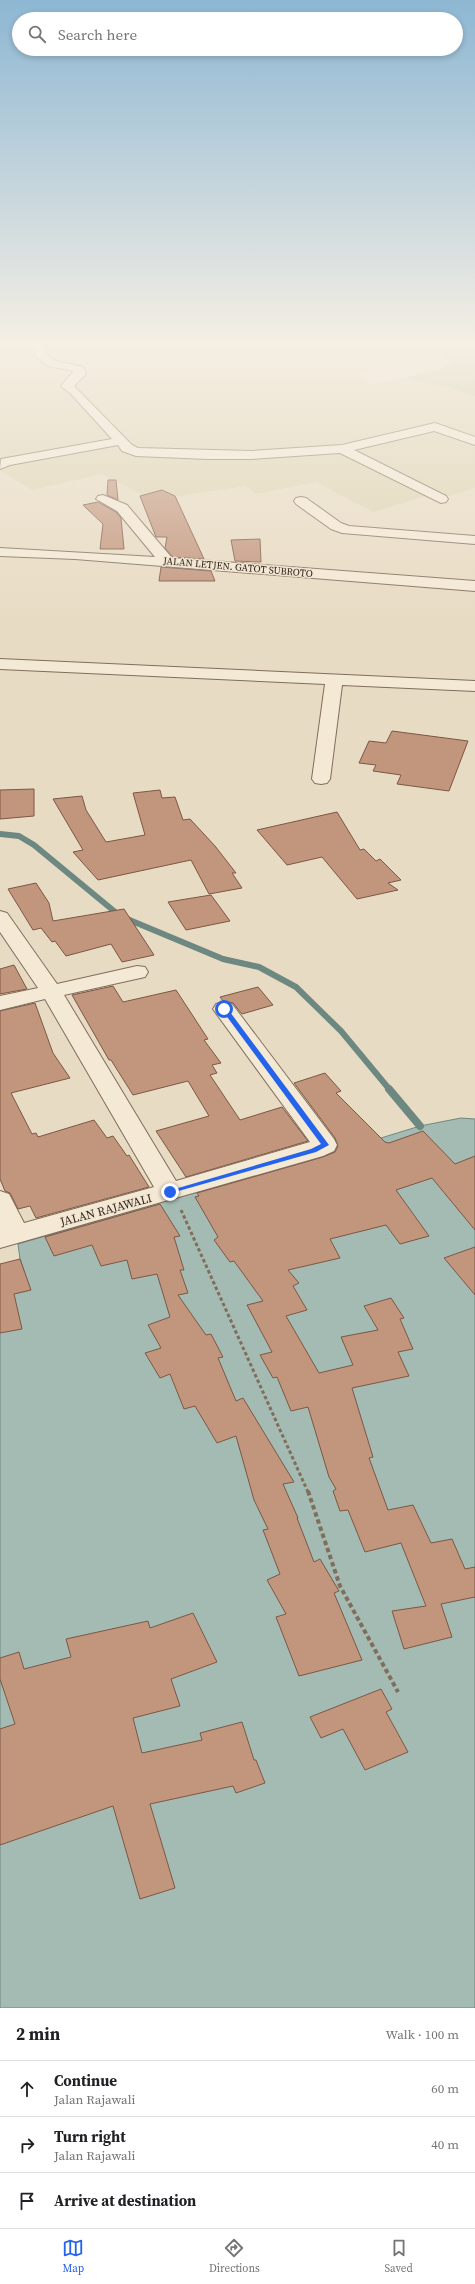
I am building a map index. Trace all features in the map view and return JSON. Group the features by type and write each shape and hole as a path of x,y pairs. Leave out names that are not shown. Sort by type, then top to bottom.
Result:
{"street":[{"path":"116,437 127,448 136,452 208,456 252,455 342,449 394,437"},
{"path":"463,437 475,441"},
{"path":"0,465 6,462 120,441"},
{"path":"342,449 442,499"},
{"path":"103,499 122,508 168,562"},
{"path":"301,501 336,526 347,530 475,540"},
{"name":"JALAN LETJEN. GATOT SUBROTO","path":"0,552 75,555 475,586"},
{"path":"0,664 475,686"},
{"path":"321,779 334,680"},
{"path":"0,917 51,992 175,1199"},
{"path":"0,1003 137,972"},
{"name":"JALAN RAJAWALI","path":"8,1236 175,1199 325,1145 224,1009"},
{"path":"0,1200 8,1236"}],"path":[{"path":"175,1199 305,1482 340,1586 398,1692"}],"shaded area":[{"path":"0,437 475,437 475,488 441,498 433,494 373,512 316,482 256,494 245,486 152,500 102,474 32,490 0,471"}],"water":[{"path":"461,1118 475,1119 475,2008 0,2008 0,1297 30,1290 20,1259 18,1244 228,1183 254,1177 420,1126"}],"building":[{"path":"108,480 116,480 118,500 107,495"},
{"path":"162,490 175,496 204,559 173,557 165,548 167,537 156,537 140,496"},
{"path":"98,502 116,512 121,518 124,549 100,549 103,524 83,505"},
{"path":"260,539 261,562 235,561 231,540"},
{"path":"161,567 211,571 215,581 159,581"},
{"path":"392,731 468,741 449,791 397,784 401,775 373,771 376,765 359,763 369,741 386,743"},
{"path":"34,789 34,816 0,819 0,790"},
{"path":"160,790 162,798 175,797 183,820 190,819 215,846 236,873 232,873 242,888 209,894 191,860 98,880 73,852 83,850 53,799 82,796 86,810 106,842 145,835 133,793"},
{"path":"337,812 360,850 364,849 376,861 380,859 401,880 388,883 398,890 357,899 322,857 287,865 257,830"},
{"path":"36,883 49,903 53,921 124,909 154,955 122,962 111,944 66,956 55,941 52,942 41,928 33,930 8,889"},
{"path":"211,895 230,921 186,930 168,902"},
{"path":"14,965 27,989 0,994 0,969"},
{"path":"113,986 123,1002 176,990 208,1039 204,1040 221,1063 212,1065 217,1073 210,1075 240,1120 282,1107 308,1141 186,1177 156,1131 209,1116 188,1081 133,1095 111,1060 109,1060 72,995"},
{"path":"258,987 273,1005 242,1014 233,1003 223,1001 220,997"},
{"path":"35,1003 53,1053 70,1078 11,1093 32,1134 36,1133 38,1137 94,1120 107,1138 113,1136 127,1156 129,1155 149,1187 36,1218 30,1206 18,1209 10,1193 5,1191 0,1179 0,1011"},
{"path":"325,1073 341,1091 336,1093 385,1142 389,1143 423,1131 455,1164 475,1156 475,1230 432,1178 396,1190 429,1236 400,1244 386,1225 330,1239 340,1258 288,1270 299,1283 293,1286 307,1310 286,1316 319,1373 353,1365 341,1337 378,1330 364,1306 391,1298 404,1318 400,1319 413,1349 398,1352 409,1376 352,1388 373,1457 369,1458 388,1510 413,1505 431,1543 452,1539 465,1569 475,1567 475,1597 441,1604 452,1637 404,1649 392,1611 426,1606 401,1543 365,1552 348,1510 340,1511 333,1491 336,1489 329,1477 308,1407 291,1411 277,1377 273,1378 260,1355 272,1352 247,1305 263,1301 234,1261 230,1262 214,1240 218,1237 195,1197 199,1196 197,1193 323,1157 335,1152 338,1146 335,1138 294,1083"},
{"path":"160,1204 180,1236 174,1237 184,1270 180,1270 188,1293 178,1295 206,1335 211,1334 223,1357 218,1358 236,1401 243,1398 294,1482 283,1484 298,1518 314,1562 320,1559 339,1591 334,1593 362,1660 299,1676 276,1617 286,1614 267,1580 280,1574 263,1530 268,1529 254,1500 236,1436 217,1443 195,1406 184,1409 170,1374 160,1378 145,1353 161,1348 148,1325 170,1317 157,1274 132,1279 127,1260 101,1266 92,1245 54,1256 45,1237"},
{"path":"475,1247 475,1295 444,1258"},
{"path":"20,1259 31,1290 14,1294 22,1329 0,1333 0,1264"},
{"path":"193,1613 217,1662 171,1679 180,1706 133,1718 142,1753 202,1740 200,1733 242,1722 254,1760 256,1760 265,1783 236,1793 233,1786 150,1804 175,1888 140,1899 113,1806 0,1845 0,1729 15,1724 0,1679 0,1658 19,1652 24,1669 71,1657 66,1639 148,1621 150,1628"},
{"path":"381,1689 392,1709 386,1712 408,1752 365,1770 343,1729 321,1738 310,1717"}],"waterway":[{"path":"0,834 19,836 34,845 120,916 223,959 259,967 296,987 341,1031 390,1090"},
{"path":"389,1089 420,1126"}],"route":[{"path":"170,1192 319,1149 325,1145 224,1009"}]}
